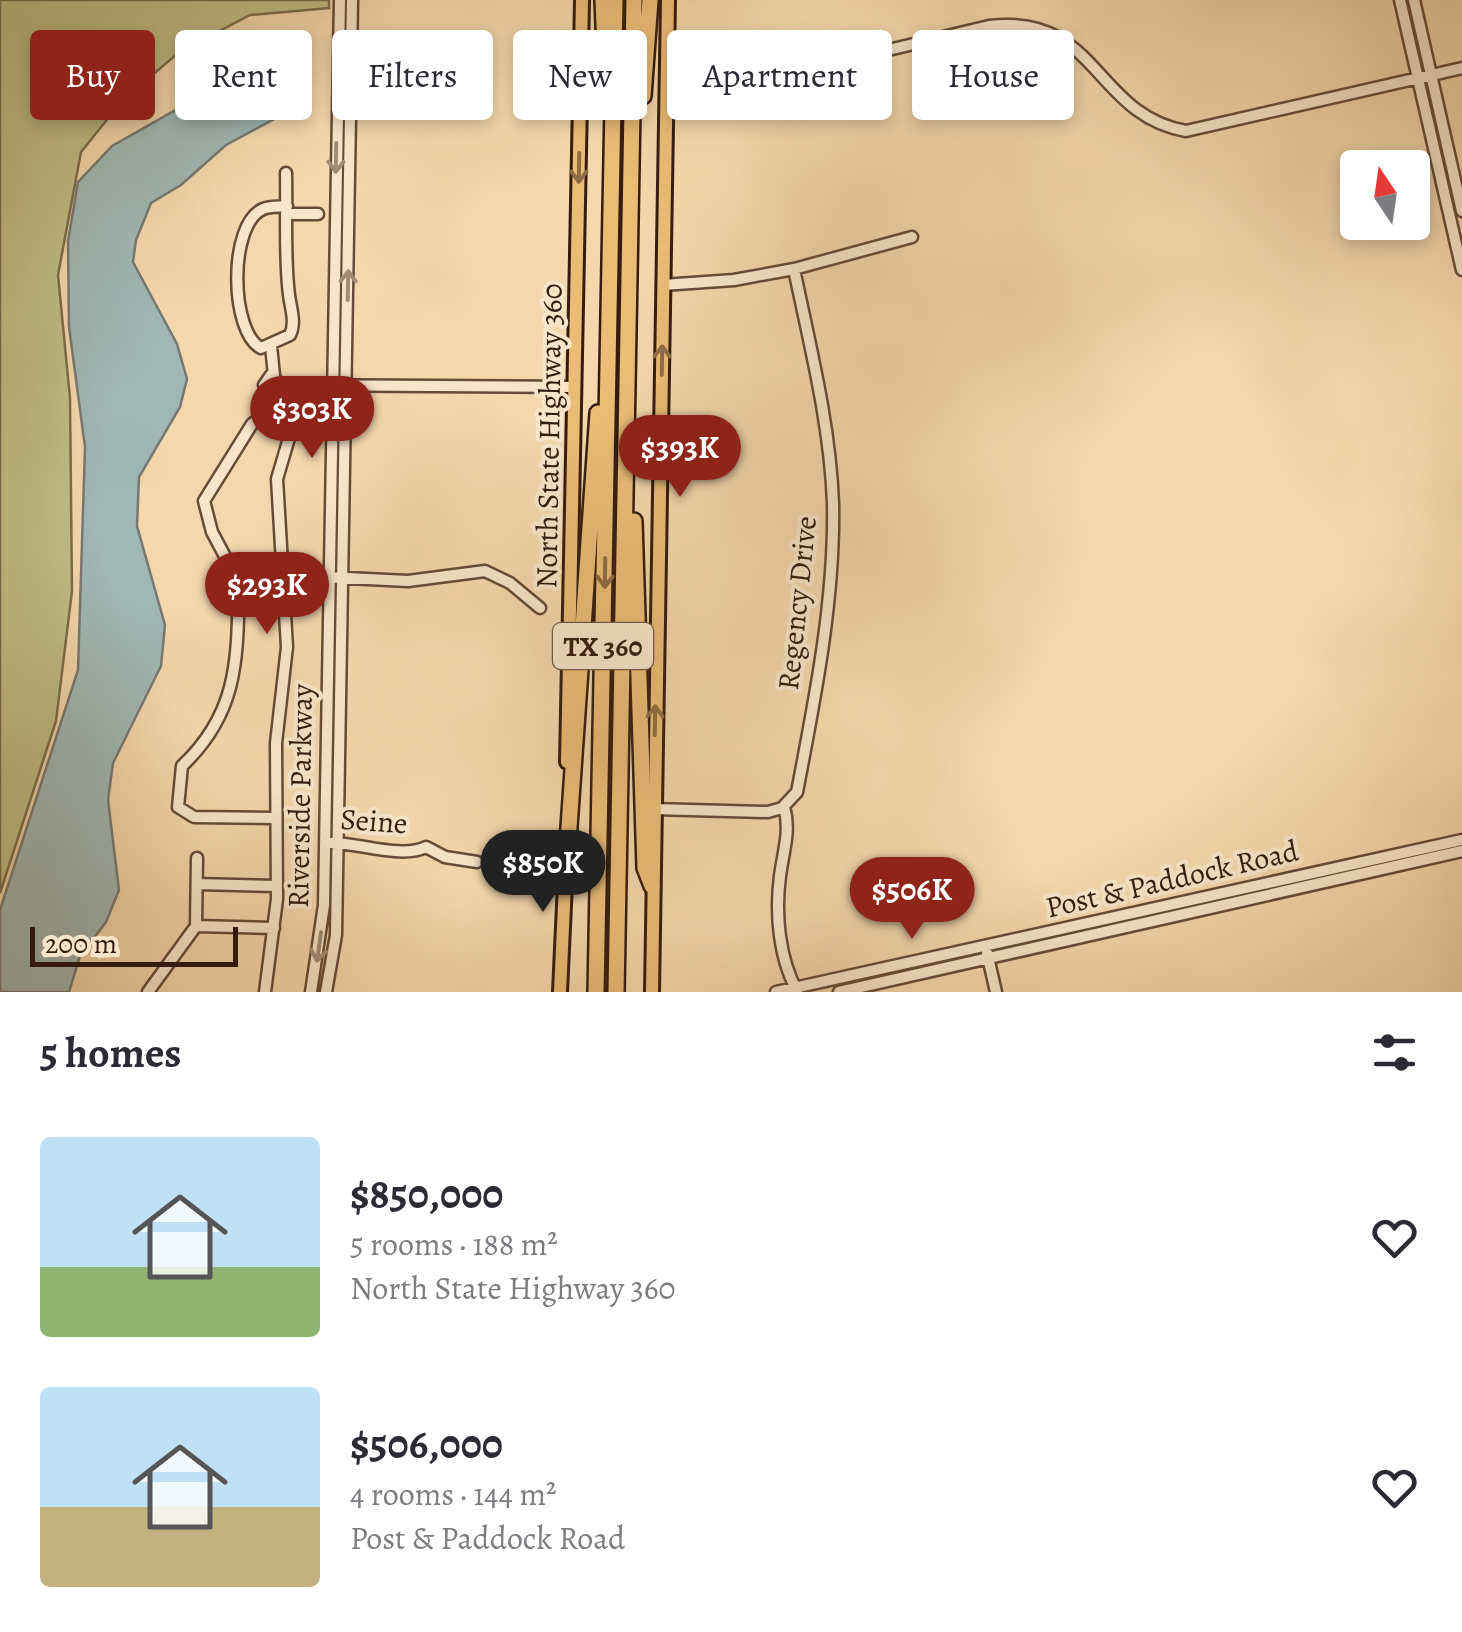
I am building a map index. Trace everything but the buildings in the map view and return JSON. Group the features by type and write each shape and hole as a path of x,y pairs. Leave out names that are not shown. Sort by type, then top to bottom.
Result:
{"highway":[{"path":"603,0 606,202 612,218"},
{"name":"TX 360","path":"596,992 615,0"},
{"name":"TX 360","path":"616,992 634,0"},
{"path":"632,235 639,220 650,0"},
{"path":"566,870 573,822 604,316 611,300"},
{"path":"626,465 634,511 645,868 652,886"}],"main road":[{"name":"North State Highway 360","path":"560,992 566,870 582,0"},
{"path":"652,992 668,0"}],"street":[{"name":"Riverside Parkway","path":"335,580 346,383 346,26 340,0"},
{"name":"Riverside Parkway","path":"311,992 321,942 330,843 335,580 332,382 346,26 352,0"},
{"path":"1400,0 1412,23 1462,209 1448,206"},
{"path":"1412,23 1414,0"},
{"path":"666,103 989,26 1029,23 1066,40 1144,118 1186,131 1462,68"},
{"path":"1425,76 1462,270"},
{"path":"286,172 287,210 288,291 294,325 290,335 271,346 256,346 242,317 237,286 240,245 246,228 263,209 287,210 318,214"},
{"path":"663,285 734,280 912,237"},
{"name":"Regency Drive","path":"784,806 798,792 833,523 821,403 794,268"},
{"path":"271,346 276,384 269,410 252,424 204,501 212,532 239,580 233,687 199,752 182,766 178,807 194,817 274,818"},
{"path":"276,384 575,387"},
{"path":"269,410 292,428 318,430"},
{"path":"266,992 276,886 276,743 287,647 286,575 277,479 292,428"},
{"path":"239,580 286,575 408,581 485,571 510,583 540,608"},
{"path":"652,808 751,813 784,806 787,834 778,908 783,953 796,991"},
{"name":"Post & Paddock Road","path":"776,992 987,953 1367,866 1462,840"},
{"name":"Riverside Parkway","path":"326,992 336,935 330,843"},
{"name":"Seine","path":"330,843 372,844 403,854 426,847 445,856 477,862"},
{"name":"Post & Paddock Road","path":"1367,866 1462,851"},
{"path":"148,992 196,926 197,858"},
{"path":"197,884 276,886"},
{"path":"196,926 274,928"},
{"path":"987,953 996,992"},
{"name":"Post & Paddock Road","path":"839,992 987,953"}],"shaded area":[{"path":"0,0 329,0 329,8 250,15 222,30 175,30 175,56 155,73 155,30 30,30 30,120 107,120 81,152 58,275 70,398 72,591 56,721 0,893"}],"water":[{"path":"175,110 175,120 272,120 226,145 181,185 151,203 136,240 133,262 177,344 187,379 180,407 139,477 137,526 165,625 161,666 113,763 108,800 119,890 106,922 80,956 69,992 0,992 0,910 78,670 85,447 69,327 68,241 78,182 112,146"}]}
